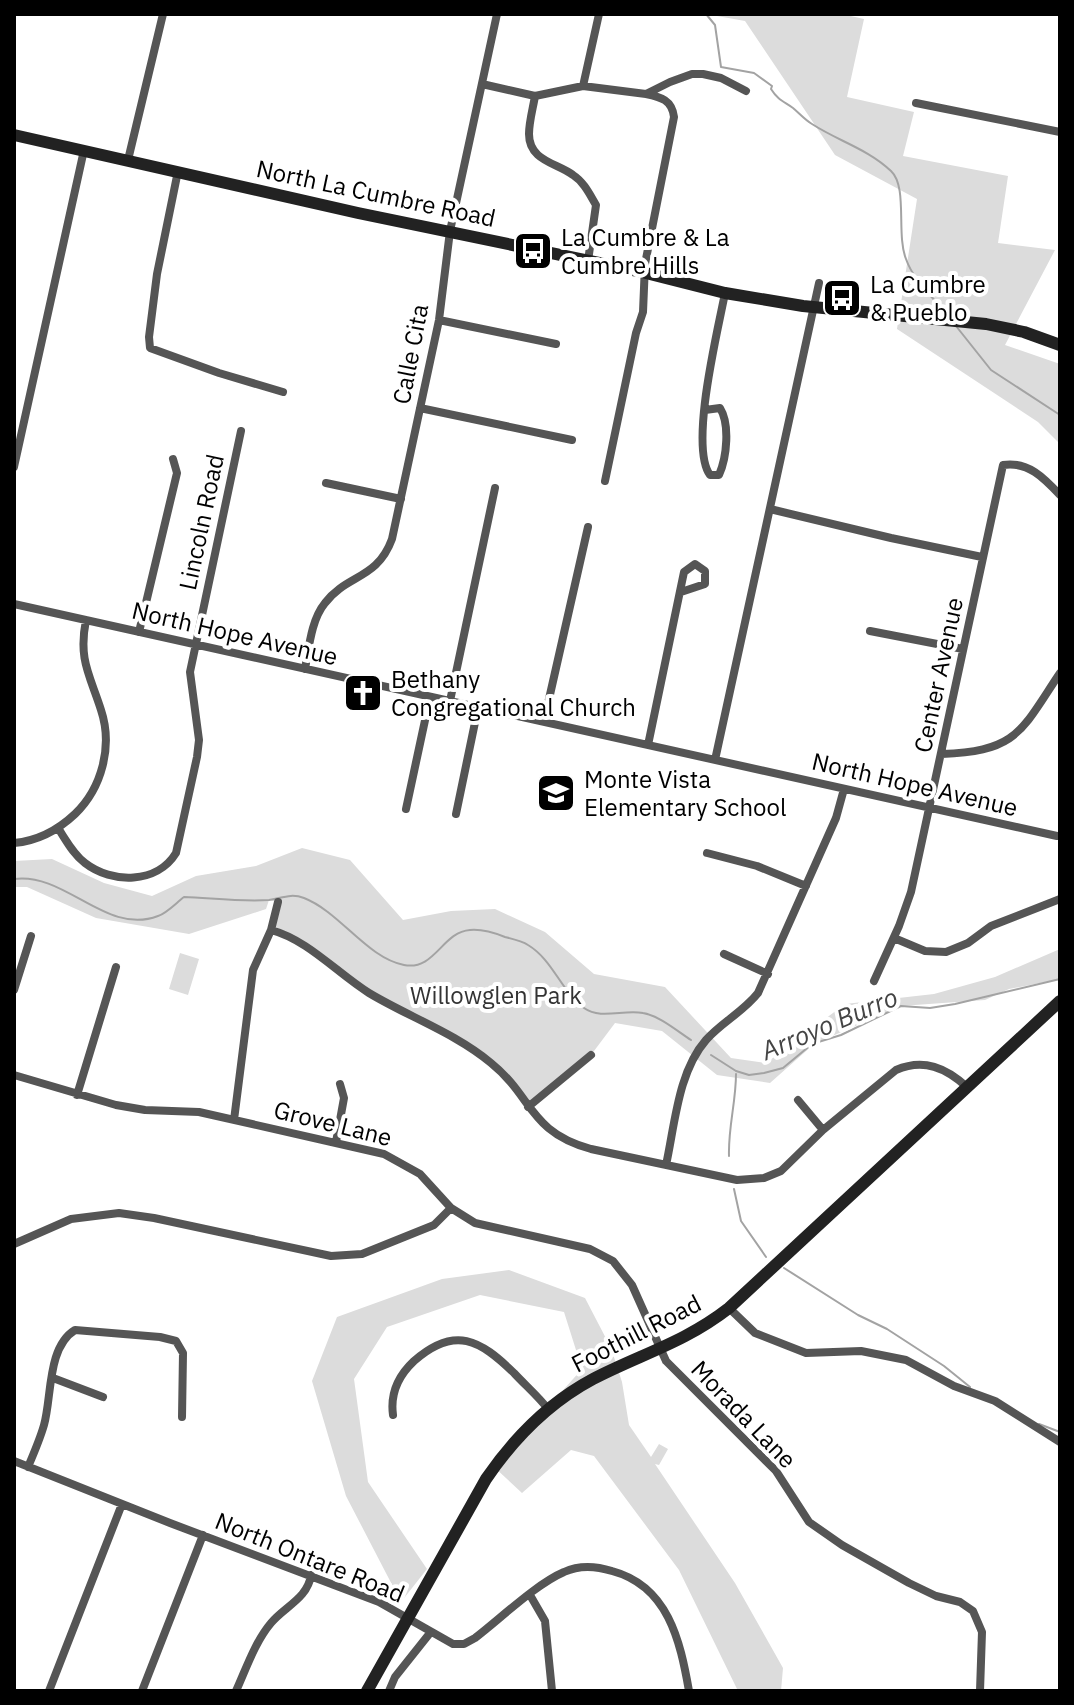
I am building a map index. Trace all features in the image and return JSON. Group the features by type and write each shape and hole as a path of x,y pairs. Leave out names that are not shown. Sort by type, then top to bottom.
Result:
{"street":[{"path":"128,160 163,14"},
{"name":"Calle Cita","path":"305,669 319,611 331,596 370,571 385,555 392,539 439,320 450,231 497,14"},
{"path":"583,86 599,14"},
{"path":"646,94 692,74 721,78 746,91"},
{"path":"482,84 535,96 583,86 646,94 666,100 674,117 645,273 643,312 605,481"},
{"path":"535,96 529,134 533,148 544,161 580,181 596,205 588,261"},
{"path":"916,103 1060,132"},
{"name":"North La Cumbre Road","path":"14,135 725,293 814,307 986,324 1024,332 1060,345"},
{"path":"14,467 84,150"},
{"path":"178,171 157,274 149,332 150,348 283,392"},
{"path":"715,760 819,283"},
{"path":"705,410 720,408 725,416 725,461 719,475 710,475 706,469 705,410 707,378 725,293"},
{"path":"439,320 556,344"},
{"path":"420,408 572,440"},
{"name":"Lincoln Road","path":"58,828 78,857 93,869 110,876 129,878 148,875 161,869 177,849 197,757 198,730 190,682 194,645 241,431"},
{"path":"139,632 177,473 173,459"},
{"name":"Center Avenue","path":"874,981 911,892 1003,465 1013,463 1028,467 1060,495"},
{"path":"326,483 401,499"},
{"path":"450,701 495,488"},
{"path":"770,509 982,557"},
{"path":"544,721 588,527"},
{"path":"648,745 681,592"},
{"name":"North Hope Avenue","path":"14,604 1059,837"},
{"path":"14,843 58,828 78,811 101,773 106,748 104,719 82,654 86,620"},
{"path":"870,631 963,649"},
{"path":"942,754 985,751 1005,742 1027,722 1060,673"},
{"path":"406,809 430,697"},
{"path":"456,814 478,708"},
{"path":"666,1165 685,1078 695,1056 709,1037 751,1002 768,974 836,818 844,789"},
{"path":"707,853 757,866 806,886"},
{"path":"894,938 925,951 946,952 968,943 991,926 1060,899"},
{"path":"234,1120 253,970 271,930 278,902"},
{"path":"271,930 303,946 370,994 472,1049 503,1073 536,1119 568,1141 591,1149 737,1180 764,1178 789,1165 823,1130 896,1070 910,1065 928,1065 943,1069 967,1087"},
{"path":"14,990 31,936"},
{"path":"724,954 768,974"},
{"path":"77,1095 116,967"},
{"name":"Foothill Road","path":"367,1691 497,1463 519,1436 548,1409 594,1378 660,1350 729,1308 1060,1001"},
{"path":"528,1107 591,1055"},
{"name":"Grove Lane","path":"14,1075 131,1109 185,1111 384,1154 410,1167 429,1182 451,1208 468,1219 482,1225 590,1249 613,1261 632,1285 660,1350"},
{"path":"336,1142 344,1098 340,1084"},
{"path":"798,1100 823,1130"},
{"path":"14,1244 71,1219 119,1213 331,1256 351,1257 434,1225 451,1208"},
{"path":"729,1308 755,1333 806,1353 875,1352 906,1360 954,1386 995,1401 1060,1442"},
{"path":"28,1467 44,1423 62,1344 67,1335 75,1330 172,1339 180,1345 183,1353 182,1417"},
{"path":"393,1415 395,1386 405,1370 434,1346 458,1340 476,1343 490,1350 548,1409"},
{"name":"Morada Lane","path":"660,1350 666,1361 776,1471 809,1522 842,1545 909,1583 936,1596 960,1602 973,1611 982,1632 980,1691"},
{"path":"53,1378 103,1397"},
{"name":"North Ontare Road","path":"14,1461 379,1602 453,1644 467,1643 553,1578 578,1568 608,1570 637,1581 652,1593 668,1615 681,1648 689,1691"},
{"path":"49,1691 122,1504"},
{"path":"142,1691 203,1535"},
{"path":"236,1691 264,1632 299,1598 310,1583 311,1575"},
{"path":"530,1595 545,1621 552,1691"},
{"path":"389,1691 395,1677 430,1633"}],"green space":[{"path":"706,14 842,14 864,19 847,97 914,112 903,156 1008,176 998,243 1055,250 1005,345 1060,364 1060,444 1038,422 897,329 917,199 835,155 745,21"},
{"name":"Willowglen Park","path":"302,848 350,860 403,920 451,911 495,909 545,932 594,974 665,987 731,1058 766,1063 845,1004 934,994 995,977 1060,949 1060,979 1009,989 985,1000 901,1006 814,1044 770,1083 717,1075 662,1031 615,1023 591,1055 528,1107 489,1061 370,994 318,955 271,930 277,902 269,900 266,909 189,934 96,918 27,887 14,887 14,861 52,859 104,883 152,896 196,876 256,866"},
{"path":"180,953 199,959 188,995 169,989"},
{"path":"509,1270 585,1298 611,1348 622,1382 629,1425 651,1457 659,1444 668,1449 659,1465 655,1464 735,1583 783,1668 781,1691 738,1691 679,1570 594,1456 571,1450 522,1493 494,1467 582,1369 564,1312 480,1295 387,1327 354,1379 368,1482 427,1569 401,1602 346,1496 312,1381 337,1317 442,1279"}],"waterway":[{"path":"706,14 715,25 721,67 754,73 772,86 778,98 809,122 873,157 891,171 901,199 906,259 917,279 942,309"},
{"path":"956,326 991,370 1060,415"},
{"name":"Arroyo Burro","path":"14,879 33,879 121,918 139,920 161,915 184,897 237,900 304,898 330,913 378,954 404,965 423,962 460,932 488,932 523,942 537,951 584,1008 605,1014 636,1012 649,1015 691,1040"},
{"name":"Arroyo Burro","path":"711,1055 736,1071 749,1075 764,1073 783,1068 812,1044 841,1035 901,1006 930,1008 955,1004 1060,979"},
{"path":"729,1156 736,1074"},
{"path":"734,1189 741,1221 766,1257"},
{"path":"784,1268 858,1315 887,1329 970,1387"},
{"path":"1039,1424 1060,1432"}],"place":[{"name":"La Cumbre & La Cumbre Hills","path":"533,251"},
{"name":"La Cumbre & Pueblo","path":"842,298"},
{"name":"Bethany Congregational Church","path":"363,693"},
{"name":"Monte Vista Elementary School","path":"556,793"}]}
